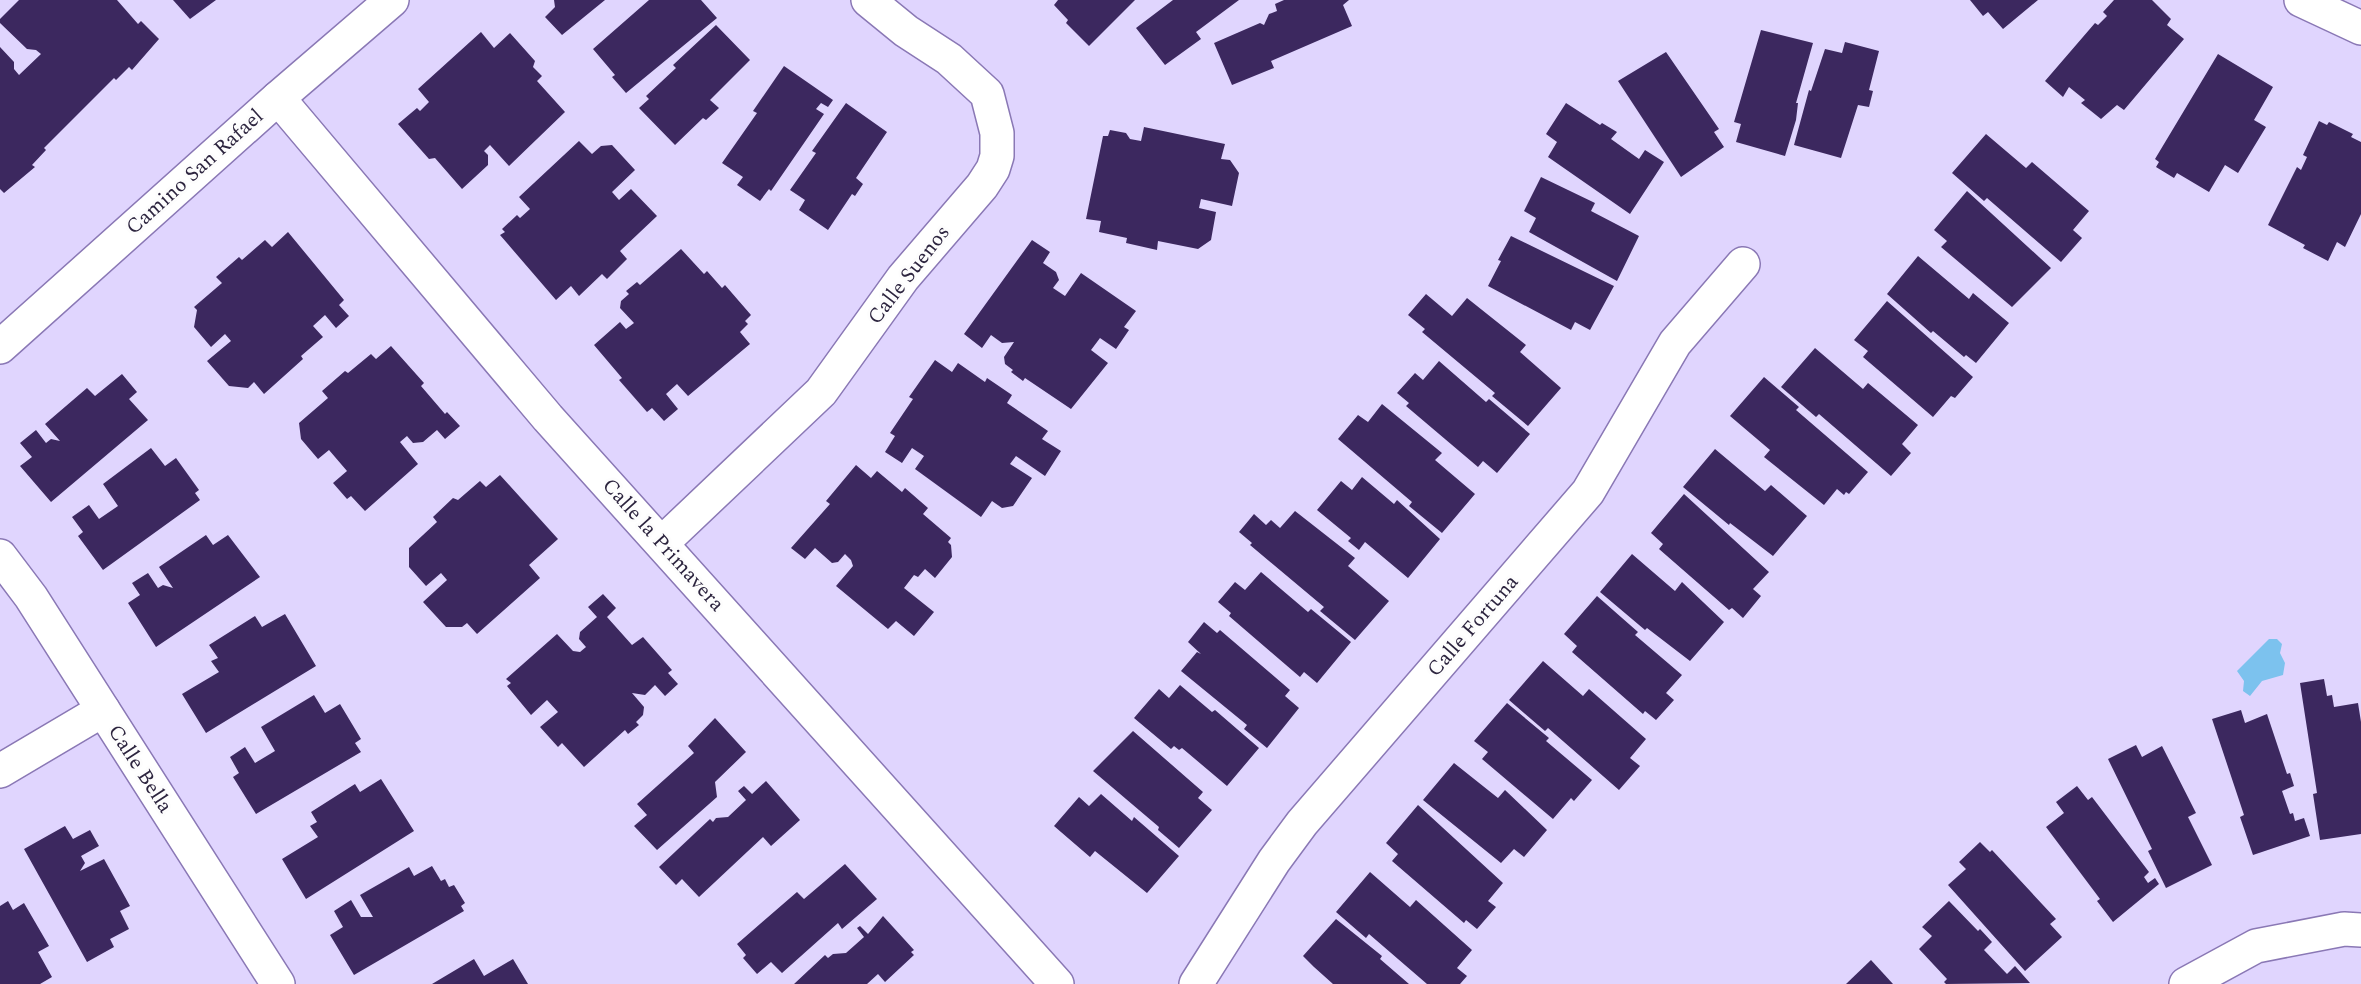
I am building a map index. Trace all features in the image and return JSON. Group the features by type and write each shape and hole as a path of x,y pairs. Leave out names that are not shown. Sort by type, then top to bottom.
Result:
{"street":[{"name":"Camino San Rafael","path":"0,347 278,98 392,0"},
{"name":"Calle Suenos","path":"662,543 821,392 903,278 982,186 993,169 997,156 997,133 987,94 949,59 906,31 868,0"},
{"path":"2301,0 2361,28"},
{"name":"Calle la Primavera","path":"278,98 327,153 548,418 1057,984"},
{"name":"Calle Fortuna","path":"1196,984 1274,861 1302,823 1588,492 1675,343 1743,264"},
{"name":"Calle Bella","path":"0,556 31,597 278,984"},
{"path":"0,771 103,710"},
{"path":"2186,984 2256,946 2344,929 2361,930"}],"water":[{"path":"2269,639 2277,639 2282,644 2280,653 2285,663 2283,675 2262,681 2250,696 2243,691 2244,681 2237,671"}],"building":[{"path":"19,0 117,0 138,24 141,21 159,39 132,70 129,67 116,80 114,78 44,148 46,150 32,165 35,167 4,193 0,189 0,47 14,62 14,69 19,75 41,54 36,50 27,49 0,23 0,19"},
{"path":"173,0 216,0 190,19"},
{"path":"554,0 605,0 562,35 545,17 555,7"},
{"path":"649,0 701,0 717,18 626,93 612,77 615,75 593,49"},
{"path":"1058,0 1135,0 1089,46 1066,23 1068,20 1054,5"},
{"path":"1173,0 1239,0 1196,32 1201,39 1165,65 1136,28"},
{"path":"1284,0 1349,0 1343,5 1352,26 1271,61 1274,68 1232,85 1214,43 1260,23 1264,25 1269,14 1277,11 1275,4"},
{"path":"1970,0 2038,0 2003,29 1988,12 1983,16"},
{"path":"2114,0 2152,0 2171,19 2167,25 2184,39 2124,110 2117,105 2101,119 2081,103 2085,100 2069,87 2063,97 2045,81 2095,23 2098,25 2107,16 2103,12"},
{"path":"716,25 750,60 710,100 719,108 706,120 703,118 675,145 639,108 649,99 646,96 676,68 673,65"},
{"path":"1761,30 1813,43 1796,103 1798,103 1796,120 1785,156 1736,142 1741,124 1734,122"},
{"path":"481,32 494,48 510,33 535,61 533,67 542,76 537,81 565,112 509,166 490,145 484,151 488,155 488,165 462,189 435,158 429,159 398,124 417,108 420,111 429,102 418,89"},
{"path":"1845,42 1879,51 1869,90 1873,91 1869,107 1858,105 1841,158 1794,145 1809,90 1811,91 1825,49 1842,53"},
{"path":"1666,52 1719,129 1714,132 1724,147 1681,177 1618,81"},
{"path":"2218,54 2273,87 2254,120 2266,127 2238,173 2225,165 2209,192 2177,173 2174,178 2156,167 2159,162 2155,159"},
{"path":"784,66 833,100 828,107 821,103 816,109 824,114 771,191 769,189 760,201 737,185 743,177 722,163 757,113 753,111"},
{"path":"846,103 887,132 856,178 863,184 855,196 852,194 828,230 799,210 805,200 790,190 816,153 812,151"},
{"path":"1566,103 1600,125 1602,123 1617,132 1611,139 1639,159 1645,150 1664,162 1630,214 1548,157 1557,142 1546,134"},
{"path":"2319,121 2327,125 2329,122 2353,134 2351,137 2361,142 2361,214 2345,247 2337,242 2328,261 2303,248 2305,245 2268,225 2297,167 2301,170 2307,157 2303,155"},
{"path":"1144,127 1225,144 1221,159 1230,160 1239,173 1232,206 1201,199 1199,208 1216,212 1211,240 1198,249 1158,241 1157,250 1126,243 1127,238 1099,232 1101,221 1086,219 1103,136 1108,136 1110,130 1126,133 1130,139 1141,141"},
{"path":"1986,134 2026,168 2032,162 2089,211 2073,230 2082,238 2061,262 1987,198 1984,201 1952,173"},
{"path":"579,141 592,154 601,146 612,145 635,170 612,192 619,200 631,189 657,216 620,251 627,259 607,279 602,274 579,296 571,286 556,300 500,235 505,232 502,229 517,215 520,218 530,209 519,197"},
{"path":"1541,177 1595,203 1591,211 1639,236 1617,281 1529,232 1536,218 1524,211"},
{"path":"1967,191 2051,268 2012,307 1941,247 1947,241 1934,230"},
{"path":"288,232 344,300 339,305 349,316 336,328 325,315 313,326 323,337 301,356 303,359 264,394 254,382 248,388 229,386 207,361 231,341 225,334 211,347 194,327 197,310 194,307 222,283 216,277 239,257 242,260 265,240 272,247"},
{"path":"1511,236 1614,286 1590,330 1575,322 1571,330 1488,286"},
{"path":"1032,240 1050,252 1043,263 1056,272 1059,280 1053,288 1065,296 1081,273 1136,311 1124,327 1129,330 1116,349 1100,338 1091,350 1108,363 1071,409 1025,378 1023,381 1011,372 1013,370 1005,364 1004,357 1014,342 1002,343 991,335 982,348 964,334"},
{"path":"681,249 704,274 707,271 722,288 725,285 751,315 745,321 748,324 740,332 750,344 688,396 677,384 666,394 678,409 664,421 652,408 647,412 619,380 622,378 594,345 620,322 626,329 634,323 620,308 621,301 629,294 626,291 637,282 640,285"},
{"path":"1918,256 1969,299 1973,293 2009,323 1976,363 1966,355 1964,357 1933,331 1931,333 1887,294"},
{"path":"1426,294 1452,316 1467,298 1526,345 1520,352 1561,388 1528,426 1492,396 1495,393 1422,332 1425,329 1408,315"},
{"path":"1887,301 1973,377 1955,398 1951,396 1933,417 1863,357 1868,351 1854,340"},
{"path":"391,346 424,383 421,386 445,414 447,412 460,426 445,439 437,430 423,442 413,443 407,436 400,442 418,464 365,511 351,496 347,499 333,483 347,471 329,450 318,459 301,439 299,423 328,398 322,391 345,371 348,373 371,354 376,359"},
{"path":"1815,348 1863,389 1868,383 1918,425 1902,444 1911,453 1891,476 1819,414 1816,417 1781,387"},
{"path":"935,360 952,372 958,363 985,382 987,378 1012,395 1007,403 1048,431 1042,439 1061,451 1045,476 1016,456 1010,464 1032,478 1013,506 1002,508 992,501 981,517 915,469 924,456 912,448 902,463 885,452 895,436 890,433 913,399 909,397"},
{"path":"1439,361 1486,402 1489,399 1530,434 1497,473 1483,461 1478,467 1406,406 1409,403 1397,393 1415,373 1423,380"},
{"path":"122,374 137,392 129,399 148,420 51,502 20,466 32,457 20,443 36,430 46,443 51,439 60,441 45,424 87,388 95,396"},
{"path":"1764,377 1799,407 1796,410 1868,472 1849,494 1846,492 1844,495 1837,489 1824,505 1764,457 1770,450 1730,416"},
{"path":"1382,404 1442,453 1435,460 1475,494 1442,533 1409,506 1412,502 1338,439 1358,415 1368,422"},
{"path":"151,448 165,466 176,458 199,490 195,493 200,500 103,570 78,536 83,532 72,517 89,505 99,519 118,506 103,484"},
{"path":"1715,449 1765,491 1771,485 1807,516 1773,556 1730,523 1729,525 1683,487"},
{"path":"856,465 871,478 877,471 902,492 905,488 928,508 923,514 951,538 948,542 951,545 952,557 935,578 925,569 918,577 914,575 904,588 934,612 914,636 896,621 888,629 836,586 853,566 845,554 838,562 832,563 815,548 805,559 791,548 830,504 826,501"},
{"path":"500,475 558,539 529,565 540,578 477,634 467,623 462,627 446,627 423,602 447,580 441,573 426,586 409,567 409,548 437,522 433,517 453,498 458,500 480,481 486,487"},
{"path":"1362,477 1394,504 1397,500 1440,539 1408,578 1365,542 1359,550 1348,541 1351,538 1317,510 1341,481 1352,490"},
{"path":"1684,494 1769,572 1753,589 1761,596 1743,618 1732,608 1729,610 1659,549 1663,544 1651,533"},
{"path":"1295,511 1355,558 1348,566 1389,601 1355,640 1320,611 1324,607 1250,545 1252,543 1239,532 1254,514 1266,525 1271,520 1280,528"},
{"path":"206,535 213,545 228,535 260,577 156,647 128,603 140,595 132,583 148,573 158,588 163,585 173,588 159,567"},
{"path":"1632,554 1675,591 1682,582 1724,622 1690,661 1647,628 1645,630 1600,592"},
{"path":"1261,572 1308,612 1311,609 1351,642 1317,683 1304,672 1300,677 1229,616 1231,613 1218,602 1235,582 1245,590"},
{"path":"603,594 616,608 607,617 632,645 643,637 672,670 668,673 678,684 665,696 655,685 645,695 632,693 644,707 643,715 636,722 639,725 628,734 625,730 584,767 562,743 558,747 540,727 558,712 547,700 531,715 507,686 511,683 506,679 557,634 573,651 580,652 586,647 579,639 580,632 597,617 588,607"},
{"path":"1597,596 1638,632 1635,635 1682,675 1666,693 1674,700 1656,720 1645,711 1643,714 1572,652 1577,646 1564,634"},
{"path":"285,614 316,666 206,733 182,694 219,672 211,661 218,658 209,645 255,616 262,627"},
{"path":"1204,622 1217,633 1220,630 1290,690 1285,696 1299,708 1267,748 1244,729 1247,725 1181,671 1197,652 1201,654 1188,642"},
{"path":"1543,661 1583,696 1589,689 1646,739 1630,758 1640,766 1619,790 1548,728 1545,731 1509,700"},
{"path":"2324,679 2327,696 2332,695 2334,707 2358,703 2361,722 2361,834 2320,840 2313,794 2317,793 2300,683"},
{"path":"1180,685 1212,712 1215,710 1259,748 1227,786 1182,748 1179,750 1174,746 1171,749 1134,718 1159,689 1169,698"},
{"path":"314,695 325,713 340,704 361,739 355,743 361,752 256,814 233,777 239,773 230,757 245,747 255,763 275,751 261,727"},
{"path":"1507,703 1549,738 1546,741 1592,780 1574,801 1571,798 1553,819 1482,759 1488,752 1474,741"},
{"path":"2241,710 2245,723 2267,714 2287,774 2290,773 2294,786 2282,791 2290,814 2293,813 2295,821 2304,818 2310,836 2253,855 2240,817 2244,815 2212,719"},
{"path":"715,718 746,752 715,782 717,797 657,850 634,826 647,815 637,804 694,753 688,746"},
{"path":"1133,731 1203,792 1198,798 1212,810 1179,848 1158,830 1159,827 1093,771"},
{"path":"2136,745 2142,757 2162,746 2196,813 2188,817 2212,865 2166,888 2148,851 2152,849 2108,759"},
{"path":"1454,763 1498,798 1505,790 1547,830 1524,857 1514,849 1501,863 1423,800"},
{"path":"381,779 414,831 306,899 282,859 318,837 310,826 317,822 311,812 355,784 360,792"},
{"path":"766,781 800,820 771,846 763,837 699,897 682,879 676,885 659,867 710,819 713,822 716,818 728,817 746,800 738,791 744,786 752,794"},
{"path":"2077,786 2088,800 2092,797 2149,872 2144,877 2148,883 2155,878 2159,884 2113,922 2097,901 2100,899 2046,827 2064,813 2056,802"},
{"path":"1101,794 1132,821 1134,817 1179,856 1147,893 1095,851 1090,857 1054,826 1079,797 1089,806"},
{"path":"1418,805 1503,883 1488,901 1496,907 1477,929 1466,920 1464,923 1392,861 1398,854 1386,843"},
{"path":"65,826 73,839 90,830 99,846 81,856 85,863 80,871 104,859 130,906 120,911 129,929 110,939 114,947 87,962 24,849"},
{"path":"1980,842 1990,852 1992,850 2056,919 2050,924 2062,937 2025,971 1948,885 1966,869 1959,862"},
{"path":"845,864 877,899 842,929 838,923 782,973 771,962 757,974 743,958 746,955 737,944 797,892 804,899"},
{"path":"432,866 441,881 445,879 449,887 454,885 465,903 461,906 464,911 354,975 330,935 343,927 334,911 351,900 361,917 373,917 360,895 409,867 414,876"},
{"path":"1370,872 1410,907 1416,900 1472,950 1457,968 1467,976 1460,984 1427,984 1369,934 1366,938 1336,912"},
{"path":"8,901 13,910 24,903 49,946 38,952 52,977 40,984 0,984 0,906"},
{"path":"1949,901 1992,942 1984,950 2007,974 2015,966 2030,983 1946,984 1944,982 1947,979 1919,949 1932,936 1922,927"},
{"path":"883,916 914,950 911,952 914,955 885,982 878,974 867,984 794,984 825,955 828,958 833,954 846,953 864,937 857,928 860,926 868,934"},
{"path":"1336,919 1382,956 1380,959 1409,984 1333,984 1303,956"},
{"path":"474,959 484,976 513,959 528,984 432,984"},
{"path":"1871,960 1893,984 1846,984"}]}
